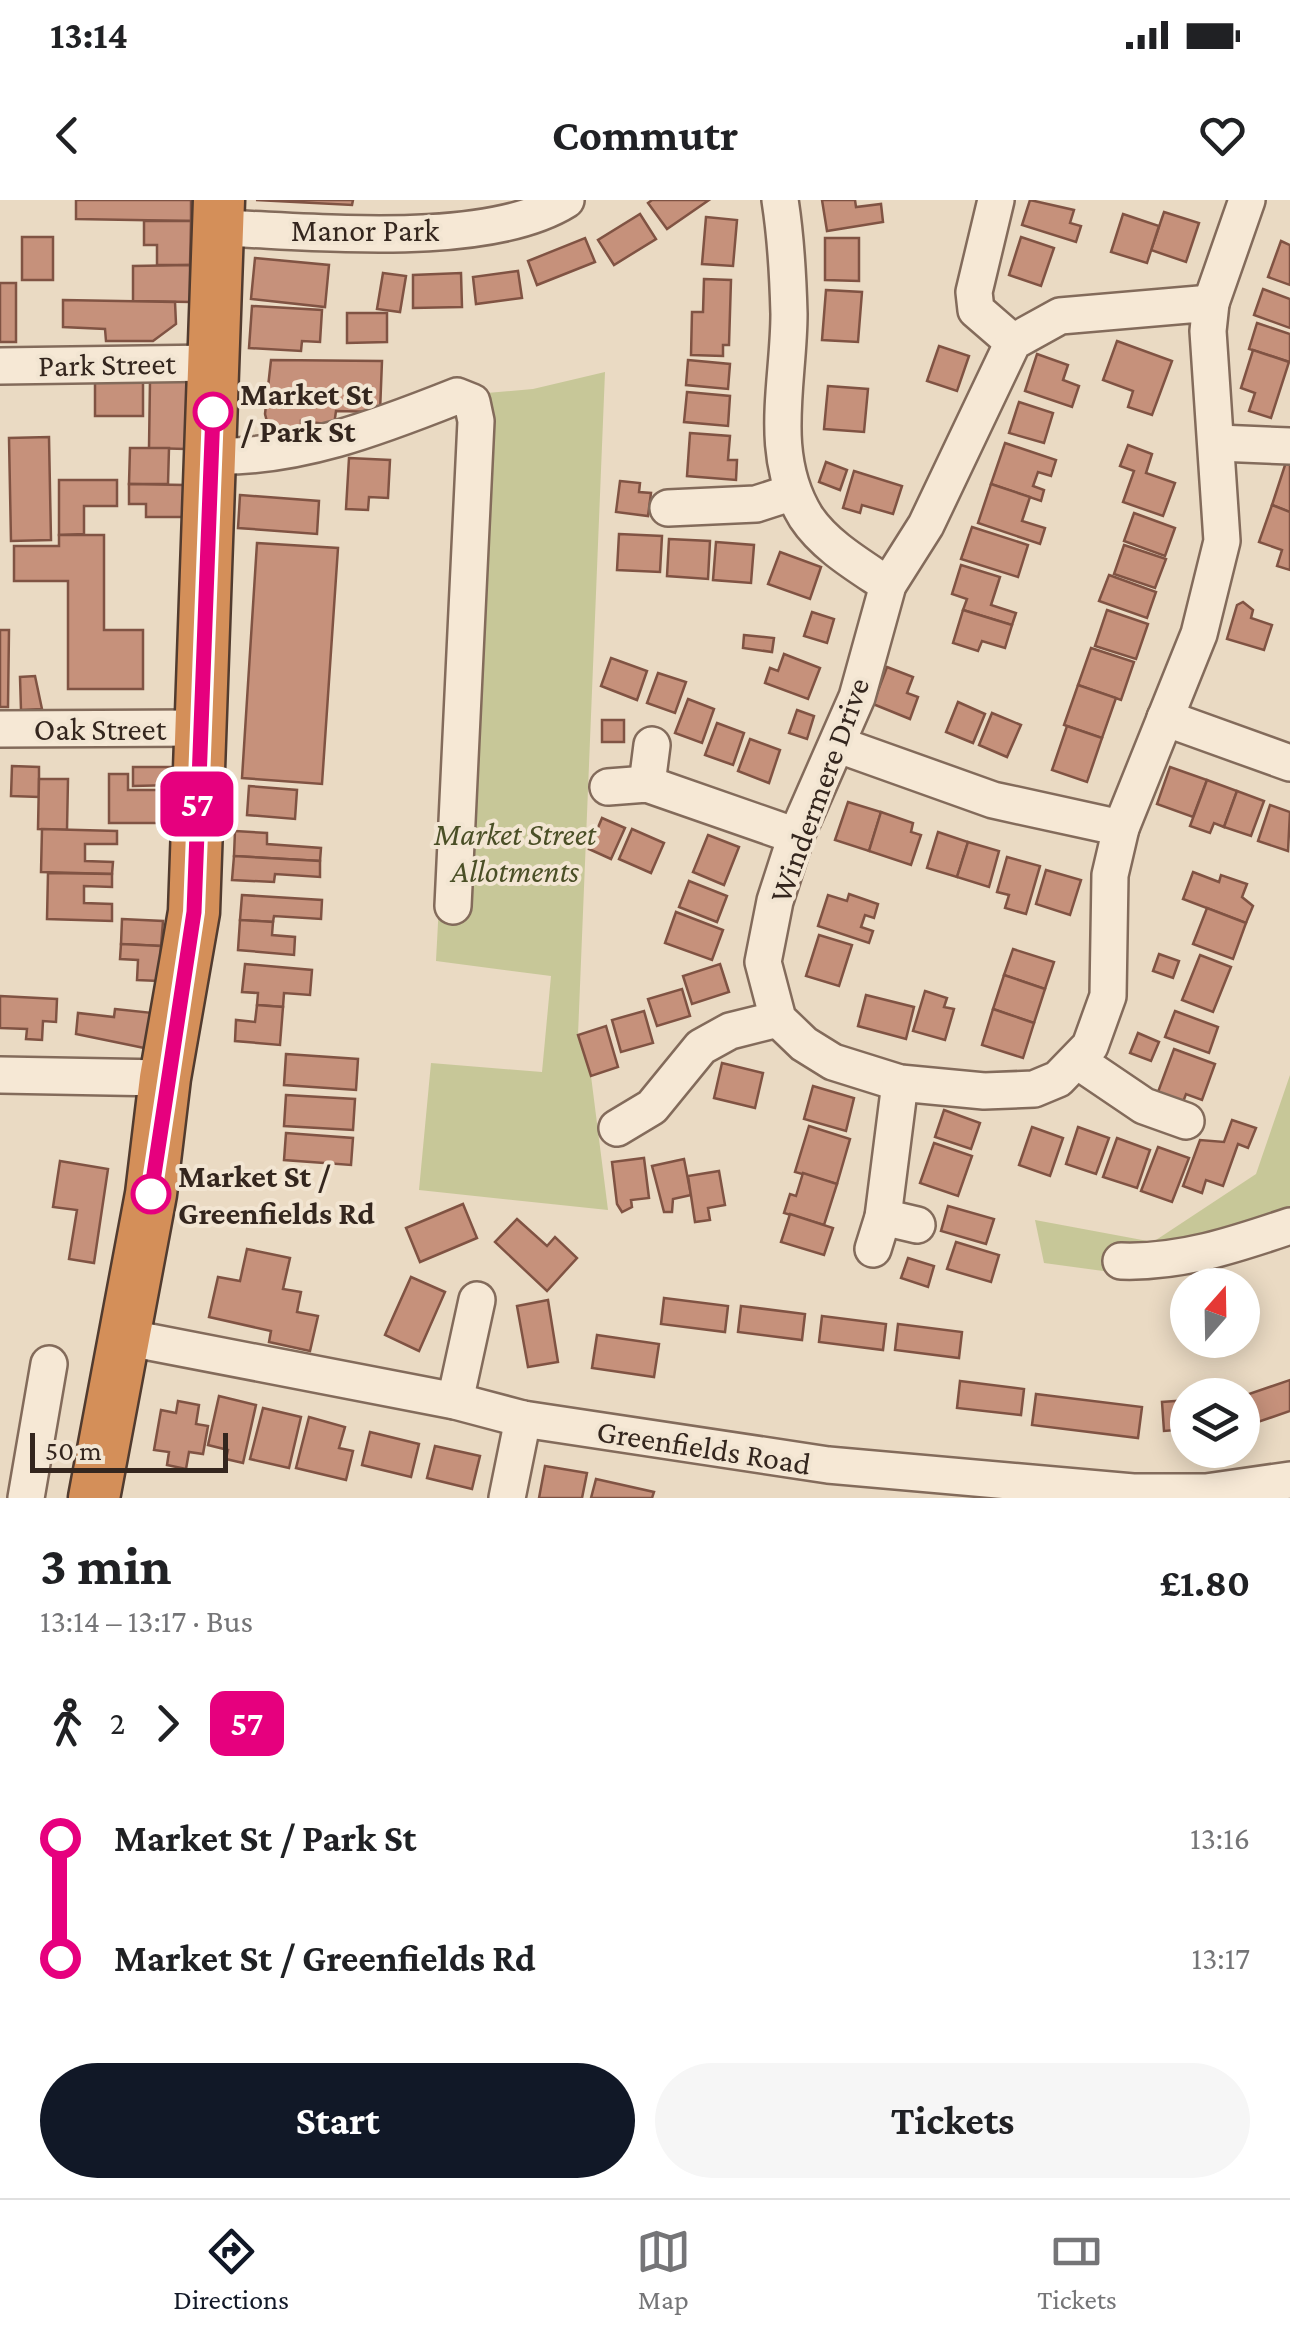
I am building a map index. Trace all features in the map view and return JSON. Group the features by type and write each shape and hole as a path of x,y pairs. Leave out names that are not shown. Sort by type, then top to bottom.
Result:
{"highway":[{"path":"105,1496 124,1337 151,1194 165,1078 194,912 219,214"}],"street":[{"name":"Manor Park","path":"219,214 384,216 497,226 543,214 566,200"},
{"path":"780,200 789,318 781,390 785,457 793,492 808,520 829,541 888,585"},
{"path":"996,200 974,292 976,310 1012,342 1060,316 1210,303"},
{"path":"617,1128 652,1107 701,1047 730,1032 778,1019 804,1044 834,1062 900,1084 984,1091 1034,1089 1058,1079 1079,1062 1100,1024 1108,996 1110,875 1121,828 1199,634 1222,541 1218,443 1211,397 1210,303 1247,200"},
{"name":"Windermere Drive","path":"778,1019 763,962 775,901 796,836 839,745 888,585 926,525 1012,342"},
{"name":"Park Street","path":"0,366 214,363"},
{"path":"212,456 256,456 293,449 355,433 457,396 472,402 476,421 453,906"},
{"path":"1218,443 1290,446"},
{"path":"668,508 756,504 793,492"},
{"path":"1164,718 1290,763"},
{"name":"Oak Street","path":"0,729 199,728"},
{"path":"647,784 652,745"},
{"path":"839,745 993,800 1121,828"},
{"path":"608,787 647,784 796,836"},
{"path":"1079,1062 1144,1106 1186,1121"},
{"path":"0,1075 165,1078"},
{"path":"891,1230 900,1084"},
{"path":"1121,1261 1152,1262 1205,1253 1290,1226"},
{"path":"455,1401 477,1300"},
{"name":"Greenfields Road","path":"124,1337 455,1401 523,1419 830,1482 1206,1492 1290,1480"},
{"path":"26,1498 49,1364"},
{"path":"507,1498 523,1419"}],"green space":[{"name":"Market Street Allotments","path":"605,372 578,1035 591,1076 608,1210 419,1190 431,1063 542,1072 551,976 436,961 459,526 475,394 533,389"},
{"path":"1290,1075 1290,1229 1255,1248 1188,1268 1170,1268 1170,1274 1155,1278 1044,1263 1035,1220 1153,1242 1256,1174"}],"building":[{"path":"76,200 191,200 191,221 76,219"},
{"path":"256,200 353,200 352,205"},
{"path":"709,200 667,229 648,203"},
{"path":"822,200 855,200 856,207 881,204 883,222 827,231"},
{"path":"1030,200 1074,210 1070,223 1081,226 1076,242 1022,225"},
{"path":"1164,212 1199,223 1186,262 1151,250"},
{"path":"640,214 656,239 614,265 598,240"},
{"path":"1123,214 1159,226 1147,263 1111,252"},
{"path":"706,217 737,220 733,266 702,264"},
{"path":"144,221 191,221 190,265 157,265 157,245 144,245"},
{"path":"22,237 53,237 53,280 22,280"},
{"path":"1021,237 1054,248 1041,286 1009,275"},
{"path":"585,238 595,262 537,285 528,261"},
{"path":"825,238 859,238 859,281 825,280"},
{"path":"1281,241 1290,245 1290,285 1268,277"},
{"path":"255,258 329,265 325,307 251,299"},
{"path":"190,265 190,302 133,301 133,266"},
{"path":"518,271 522,298 476,304 473,277"},
{"path":"383,273 406,276 400,312 377,309"},
{"path":"461,273 462,307 413,308 413,275"},
{"path":"704,279 731,280 729,345 723,345 723,356 691,355 692,312 703,312"},
{"path":"0,283 16,283 16,342 0,342"},
{"path":"1263,289 1290,299 1290,328 1254,315"},
{"path":"826,290 862,292 858,342 822,340"},
{"path":"63,300 175,302 176,324 153,341 106,341 105,329 63,327"},
{"path":"252,306 322,310 320,342 302,341 301,351 249,348"},
{"path":"347,313 387,313 387,342 347,343"},
{"path":"1257,323 1290,334 1290,362 1249,349"},
{"path":"1117,341 1172,361 1152,415 1128,407 1133,391 1103,380"},
{"path":"939,346 969,356 957,391 927,381"},
{"path":"1253,350 1289,362 1271,418 1249,411 1255,393 1241,388"},
{"path":"1037,354 1068,365 1063,380 1079,386 1072,407 1025,391"},
{"path":"271,360 382,361 380,412 336,411 334,425 301,421 301,438 272,441 265,414"},
{"path":"688,360 730,364 728,389 686,385"},
{"path":"143,381 143,416 95,416 95,382"},
{"path":"150,381 187,381 186,449 149,448"},
{"path":"828,386 868,389 864,432 824,429"},
{"path":"687,392 730,396 728,426 684,422"},
{"path":"1019,402 1053,413 1044,443 1009,433"},
{"path":"690,433 730,436 728,460 737,460 736,480 687,476"},
{"path":"49,437 51,540 11,541 9,438"},
{"path":"1005,443 1056,460 1051,476 1038,472 1033,486 1044,490 1041,501 991,484"},
{"path":"1128,445 1152,454 1146,473 1175,483 1163,516 1123,502 1134,471 1120,466"},
{"path":"130,448 169,448 168,484 129,484"},
{"path":"349,458 390,460 388,498 369,497 368,510 346,509"},
{"path":"826,462 847,470 840,490 819,482"},
{"path":"1286,462 1290,463 1290,512 1272,505"},
{"path":"854,471 902,486 893,514 862,505 860,513 843,508"},
{"path":"59,480 117,480 117,506 84,506 84,534 59,535"},
{"path":"620,481 640,483 639,492 651,493 648,516 616,512"},
{"path":"129,484 185,485 185,517 146,517 146,504 129,504"},
{"path":"991,484 1030,497 1022,521 1045,528 1040,544 978,523"},
{"path":"240,495 319,501 317,534 238,528"},
{"path":"1272,505 1290,512 1290,570 1277,566 1282,550 1259,542"},
{"path":"1134,513 1175,528 1165,556 1124,541"},
{"path":"972,527 1028,545 1018,577 961,559"},
{"path":"619,534 662,536 660,572 617,570"},
{"path":"59,535 104,535 104,630 143,630 143,689 68,689 68,581 14,581 14,546 59,546"},
{"path":"669,539 710,541 708,579 667,576"},
{"path":"716,542 754,545 751,583 713,580"},
{"path":"257,543 338,548 322,784 242,778"},
{"path":"1124,545 1166,559 1155,588 1114,574"},
{"path":"780,552 821,567 810,599 768,584"},
{"path":"961,565 1000,577 991,605 1016,613 1012,625 963,610 967,599 952,594"},
{"path":"1109,575 1156,592 1147,618 1099,601"},
{"path":"1243,602 1253,610 1251,618 1272,625 1264,650 1227,639 1237,605"},
{"path":"963,610 1012,625 1005,648 982,641 978,651 953,643"},
{"path":"1107,610 1148,624 1136,659 1095,646"},
{"path":"812,612 834,619 827,643 804,636"},
{"path":"0,630 9,630 8,707 0,707"},
{"path":"744,635 774,638 772,652 743,648"},
{"path":"1091,648 1134,662 1121,700 1078,685"},
{"path":"784,654 820,668 808,699 765,683 770,668 778,671"},
{"path":"611,658 647,671 637,700 601,686"},
{"path":"887,667 913,677 907,693 918,697 910,719 873,704"},
{"path":"658,673 686,682 675,713 647,703"},
{"path":"35,676 42,709 21,710 20,677"},
{"path":"1078,685 1116,698 1102,738 1064,725"},
{"path":"688,699 714,709 702,743 675,733"},
{"path":"958,702 985,714 973,743 946,732"},
{"path":"797,710 814,716 807,739 789,733"},
{"path":"992,713 1021,725 1007,757 979,745"},
{"path":"602,720 624,720 624,742 602,742"},
{"path":"717,723 744,733 733,765 705,755"},
{"path":"1067,726 1102,738 1087,782 1052,770"},
{"path":"750,739 780,750 769,783 738,771"},
{"path":"12,766 39,767 39,797 11,796"},
{"path":"133,767 175,767 175,785 133,786"},
{"path":"1170,767 1207,780 1193,817 1157,804"},
{"path":"109,774 128,774 128,790 165,790 165,823 109,823"},
{"path":"39,779 68,779 67,830 38,829"},
{"path":"1207,780 1237,791 1224,827 1214,823 1210,833 1190,826"},
{"path":"249,786 297,790 295,819 247,815"},
{"path":"1237,791 1264,801 1251,836 1224,827"},
{"path":"848,802 881,812 869,851 835,840"},
{"path":"1270,805 1290,812 1288,851 1258,841"},
{"path":"881,812 913,823 911,832 921,835 911,865 869,851"},
{"path":"602,818 625,828 611,859 589,849"},
{"path":"42,829 117,831 117,844 85,844 85,861 113,862 112,874 41,872"},
{"path":"632,829 664,843 651,873 619,859"},
{"path":"235,831 267,833 267,844 321,848 320,861 234,856"},
{"path":"938,832 968,842 957,877 927,868"},
{"path":"708,835 739,847 724,885 693,872"},
{"path":"968,842 999,851 989,887 957,877"},
{"path":"234,856 320,861 320,877 275,874 274,882 232,880"},
{"path":"1007,857 1040,866 1026,914 1005,908 1009,895 997,892"},
{"path":"1046,870 1081,880 1070,915 1036,904"},
{"path":"1193,872 1219,882 1221,875 1247,884 1242,897 1253,906 1246,923 1183,899"},
{"path":"48,873 112,874 112,887 84,886 84,903 112,904 112,921 47,919"},
{"path":"689,881 727,896 717,922 679,907"},
{"path":"849,894 878,904 874,918 865,915 861,927 873,931 869,943 818,926 828,895 847,901"},
{"path":"242,895 322,900 321,919 274,916 273,922 240,920"},
{"path":"1207,908 1246,923 1233,959 1193,944"},
{"path":"676,912 723,930 712,960 665,943"},
{"path":"122,919 163,921 161,946 121,944"},
{"path":"240,920 273,922 272,935 295,937 294,955 238,950"},
{"path":"819,935 852,945 839,986 806,976"},
{"path":"121,944 161,946 159,981 137,980 138,960 120,959"},
{"path":"1013,949 1054,962 1045,989 1004,975"},
{"path":"1159,954 1179,961 1173,978 1153,971"},
{"path":"1200,955 1231,967 1213,1012 1182,1000"},
{"path":"245,964 312,970 310,995 284,993 283,1007 257,1005 258,993 242,992"},
{"path":"720,964 729,992 692,1004 683,976"},
{"path":"1004,975 1045,989 1034,1023 993,1009"},
{"path":"682,989 690,1016 657,1026 648,999"},
{"path":"925,991 947,998 944,1007 954,1009 945,1040 913,1031"},
{"path":"866,995 914,1007 906,1039 858,1026"},
{"path":"0,996 57,999 56,1022 43,1021 42,1040 26,1039 27,1029 0,1028"},
{"path":"257,1005 283,1007 280,1045 235,1041 236,1020 255,1022"},
{"path":"115,1009 153,1013 149,1049 76,1034 78,1013 114,1017"},
{"path":"993,1009 1034,1023 1023,1058 982,1045"},
{"path":"644,1011 653,1043 621,1052 612,1020"},
{"path":"1175,1011 1218,1027 1209,1053 1165,1037"},
{"path":"606,1026 618,1067 591,1076 578,1035"},
{"path":"1138,1033 1159,1042 1151,1061 1130,1053"},
{"path":"1174,1049 1215,1064 1202,1100 1186,1094 1183,1102 1158,1092"},
{"path":"286,1054 358,1059 356,1090 284,1085"},
{"path":"722,1063 763,1073 755,1108 714,1098"},
{"path":"813,1086 854,1098 846,1131 804,1119"},
{"path":"286,1095 355,1099 353,1130 284,1126"},
{"path":"944,1110 980,1123 971,1149 935,1137"},
{"path":"1232,1120 1256,1128 1248,1148 1238,1144 1223,1186 1206,1180 1202,1193 1183,1186 1200,1140 1224,1142"},
{"path":"809,1126 850,1139 837,1184 795,1172"},
{"path":"1032,1127 1063,1138 1050,1176 1019,1165"},
{"path":"1078,1127 1109,1138 1096,1174 1066,1164"},
{"path":"286,1133 353,1138 351,1165 284,1160"},
{"path":"1117,1138 1150,1150 1137,1188 1103,1177"},
{"path":"934,1143 972,1156 958,1196 920,1183"},
{"path":"1158,1147 1189,1158 1172,1202 1141,1191"},
{"path":"644,1158 649,1198 631,1200 632,1207 622,1212 617,1204 612,1162"},
{"path":"684,1159 691,1195 673,1199 672,1212 664,1212 652,1166"},
{"path":"60,1161 108,1169 94,1263 69,1259 77,1210 53,1207"},
{"path":"719,1171 725,1205 708,1208 710,1220 695,1222 688,1176"},
{"path":"803,1173 837,1184 824,1225 784,1213 790,1194 796,1196"},
{"path":"463,1204 477,1238 420,1262 406,1228"},
{"path":"948,1206 994,1219 986,1244 941,1231"},
{"path":"790,1214 833,1228 824,1255 781,1242"},
{"path":"517,1219 547,1246 555,1237 577,1258 547,1291 495,1242"},
{"path":"956,1242 999,1255 991,1282 947,1269"},
{"path":"247,1249 290,1258 283,1289 301,1292 297,1312 318,1316 310,1351 269,1342 271,1331 209,1317 218,1277 240,1281"},
{"path":"908,1258 934,1266 928,1287 901,1278"},
{"path":"411,1277 445,1292 419,1351 385,1335"},
{"path":"664,1298 728,1306 725,1332 661,1324"},
{"path":"548,1300 558,1362 528,1367 517,1306"},
{"path":"741,1306 805,1314 802,1340 738,1332"},
{"path":"822,1316 886,1324 883,1350 819,1342"},
{"path":"898,1324 962,1332 959,1358 895,1350"},
{"path":"597,1335 659,1344 654,1377 592,1368"},
{"path":"1290,1380 1290,1411 1260,1421 1260,1390"},
{"path":"960,1381 1024,1389 1021,1415 957,1408"},
{"path":"1036,1394 1142,1407 1138,1438 1032,1425"},
{"path":"219,1396 256,1405 243,1463 226,1459 228,1450 208,1445"},
{"path":"178,1401 199,1405 196,1424 208,1426 203,1454 189,1452 186,1469 167,1465 169,1452 154,1450 161,1410 176,1413"},
{"path":"1170,1401 1170,1430 1164,1431 1162,1402"},
{"path":"263,1408 301,1417 289,1468 250,1459"},
{"path":"309,1417 345,1427 339,1448 353,1451 346,1480 296,1468"},
{"path":"370,1432 419,1444 411,1477 362,1465"},
{"path":"435,1446 480,1456 472,1489 427,1478"},
{"path":"545,1466 587,1473 582,1498 539,1498"},
{"path":"596,1479 654,1492 652,1498 591,1498"}],"bus line":[{"name":"57","path":"151,1194 165,1078 194,912 213,412"}],"place":[{"name":"Market St / Park St","path":"213,412"},
{"name":"Market St / Greenfields Rd","path":"151,1194"}]}
